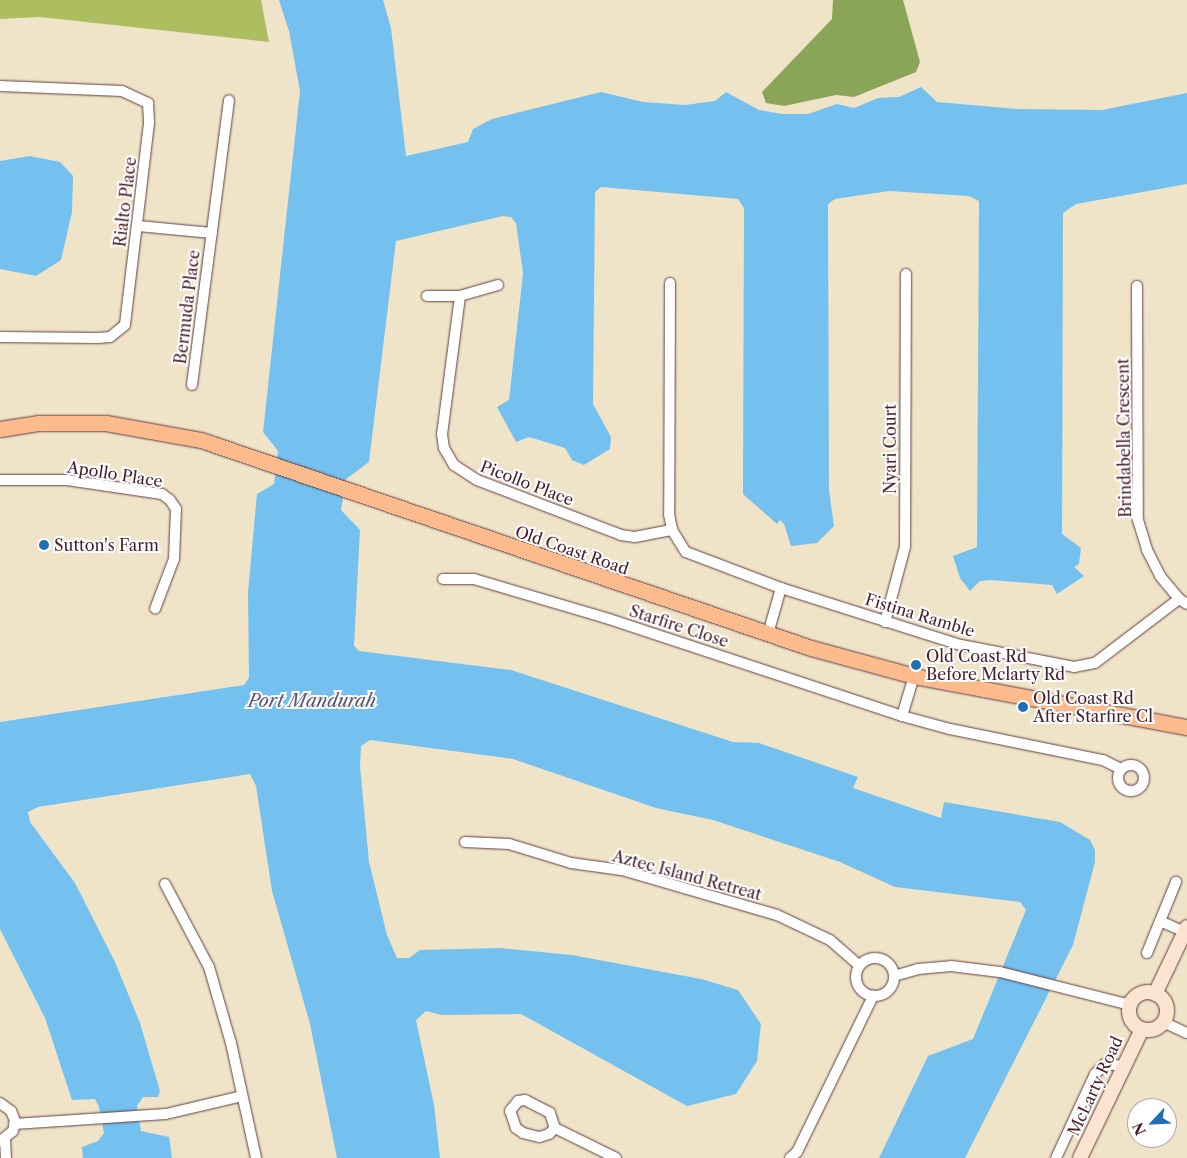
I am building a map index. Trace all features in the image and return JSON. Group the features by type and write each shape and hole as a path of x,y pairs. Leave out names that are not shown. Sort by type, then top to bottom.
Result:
{"main road":[{"name":"Old Coast Road","path":"0,428 38,423 106,423 201,440 768,634 914,676 1134,719 1187,727"},
{"name":"Old Coast Road","path":"1134,719 1187,738"}],"street":[{"name":"Rialto Place","path":"0,86 122,91 148,104 149,123 125,325 110,337 0,337"},
{"name":"Bermuda Place","path":"192,385 229,100"},
{"name":"Bermuda Place","path":"138,226 212,233"},
{"name":"Nyari Court","path":"885,622 905,547 906,274"},
{"name":"Fistina Ramble","path":"670,283 669,514 672,530 686,552 782,588 961,645 1086,667 1183,601"},
{"path":"427,296 460,296 498,285"},
{"name":"Brindabella Crescent","path":"1137,286 1138,520 1147,550 1160,576 1183,601"},
{"name":"Picollo Place","path":"460,296 442,434 444,448 454,466 477,480 621,535 635,536 672,530"},
{"name":"Apollo Place","path":"0,480 67,480 162,494 170,500 176,509 174,559 155,610"},
{"name":"Starfire Close","path":"443,580 474,579 609,619 902,716 950,729 1103,760 1121,769"},
{"path":"768,634 782,588"},
{"path":"902,716 914,676"},
{"name":"Aztec Island Retreat","path":"465,842 509,844 571,863 622,870 777,915 830,940 859,965"},
{"path":"1147,953 1176,882"},
{"path":"165,884 209,966 256,1158"},
{"path":"1155,994 1186,930 1160,921"},
{"path":"869,958 884,959 891,966 894,976 891,988 882,995 873,996 864,993 857,984 855,975 859,965 869,958"},
{"path":"894,976 918,969 951,966 1000,972 1058,985 1130,1005"},
{"path":"1143,993 1155,994 1166,1006 1163,1022 1154,1029 1142,1029 1130,1017 1130,1005 1143,993"},
{"path":"790,1158 797,1152 873,996"},
{"path":"1163,1022 1187,1034"},
{"name":"McLarty Road","path":"1080,1158 1142,1029"},
{"path":"1056,1158 1095,1074 1105,1064 1123,1066"},
{"path":"6,1158 2,1140 14,1124 166,1114 242,1096"},
{"path":"555,1128 539,1137 523,1134 516,1128 510,1111 518,1101 524,1100 550,1113 555,1128 616,1158"},
{"path":"0,1103 11,1111 14,1124"}],"green space":[{"path":"0,0 261,0 269,42 40,17 0,19"},
{"path":"833,0 903,0 920,62 916,72 854,97 836,95 784,106 766,103 762,92 832,19"}],"water":[{"name":"Port Mandurah","path":"279,0 383,0 391,28 406,156 468,142 473,129 492,119 601,92 643,102 685,105 715,101 726,92 759,110 782,114 808,114 837,104 854,108 878,98 899,97 921,87 937,102 1017,109 1102,110 1187,93 1187,184 1076,204 1063,213 1062,534 1081,548 1079,564 1074,567 1084,576 1057,594 1052,585 991,580 980,581 970,591 960,578 953,556 977,547 979,201 969,196 889,191 835,199 828,204 829,490 834,526 817,543 791,546 784,524 780,520 777,524 743,494 744,208 738,199 601,187 595,192 593,404 611,437 610,449 584,465 572,460 565,448 529,437 516,442 497,407 509,400 523,273 516,223 511,217 503,216 396,241 369,462 346,479 341,510 360,530 354,646 359,651 511,670 733,742 759,743 858,777 853,788 941,818 944,802 1060,822 1090,840 1095,850 1095,862 1073,945 965,1158 879,1158 928,1056 973,1039 1026,910 1020,902 895,887 840,862 713,820 656,808 513,759 370,740 361,746 360,766 369,862 387,935 397,958 409,958 420,950 500,948 572,955 701,979 738,990 761,1024 757,1061 736,1094 687,1106 521,1014 442,1015 426,1011 416,1020 434,1105 440,1158 337,1158 310,1024 272,891 256,786 250,774 38,807 28,812 30,822 75,883 115,962 140,1023 160,1091 158,1097 143,1097 137,1106 141,1131 169,1137 172,1158 83,1158 82,1147 98,1141 104,1133 99,1107 95,1099 72,1100 45,1018 0,929 0,722 244,685 249,678 248,592 257,494 274,484 278,451 263,432 300,91 289,31"},
{"path":"30,156 60,162 73,176 72,212 61,260 36,276 0,269 0,161"}],"place":[{"name":"Sutton's Farm","path":"44,545"},
{"name":"Old Coast Rd Before Mclarty Rd","path":"916,665"},
{"name":"Old Coast Rd After Starfire Cl","path":"1023,707"}]}
